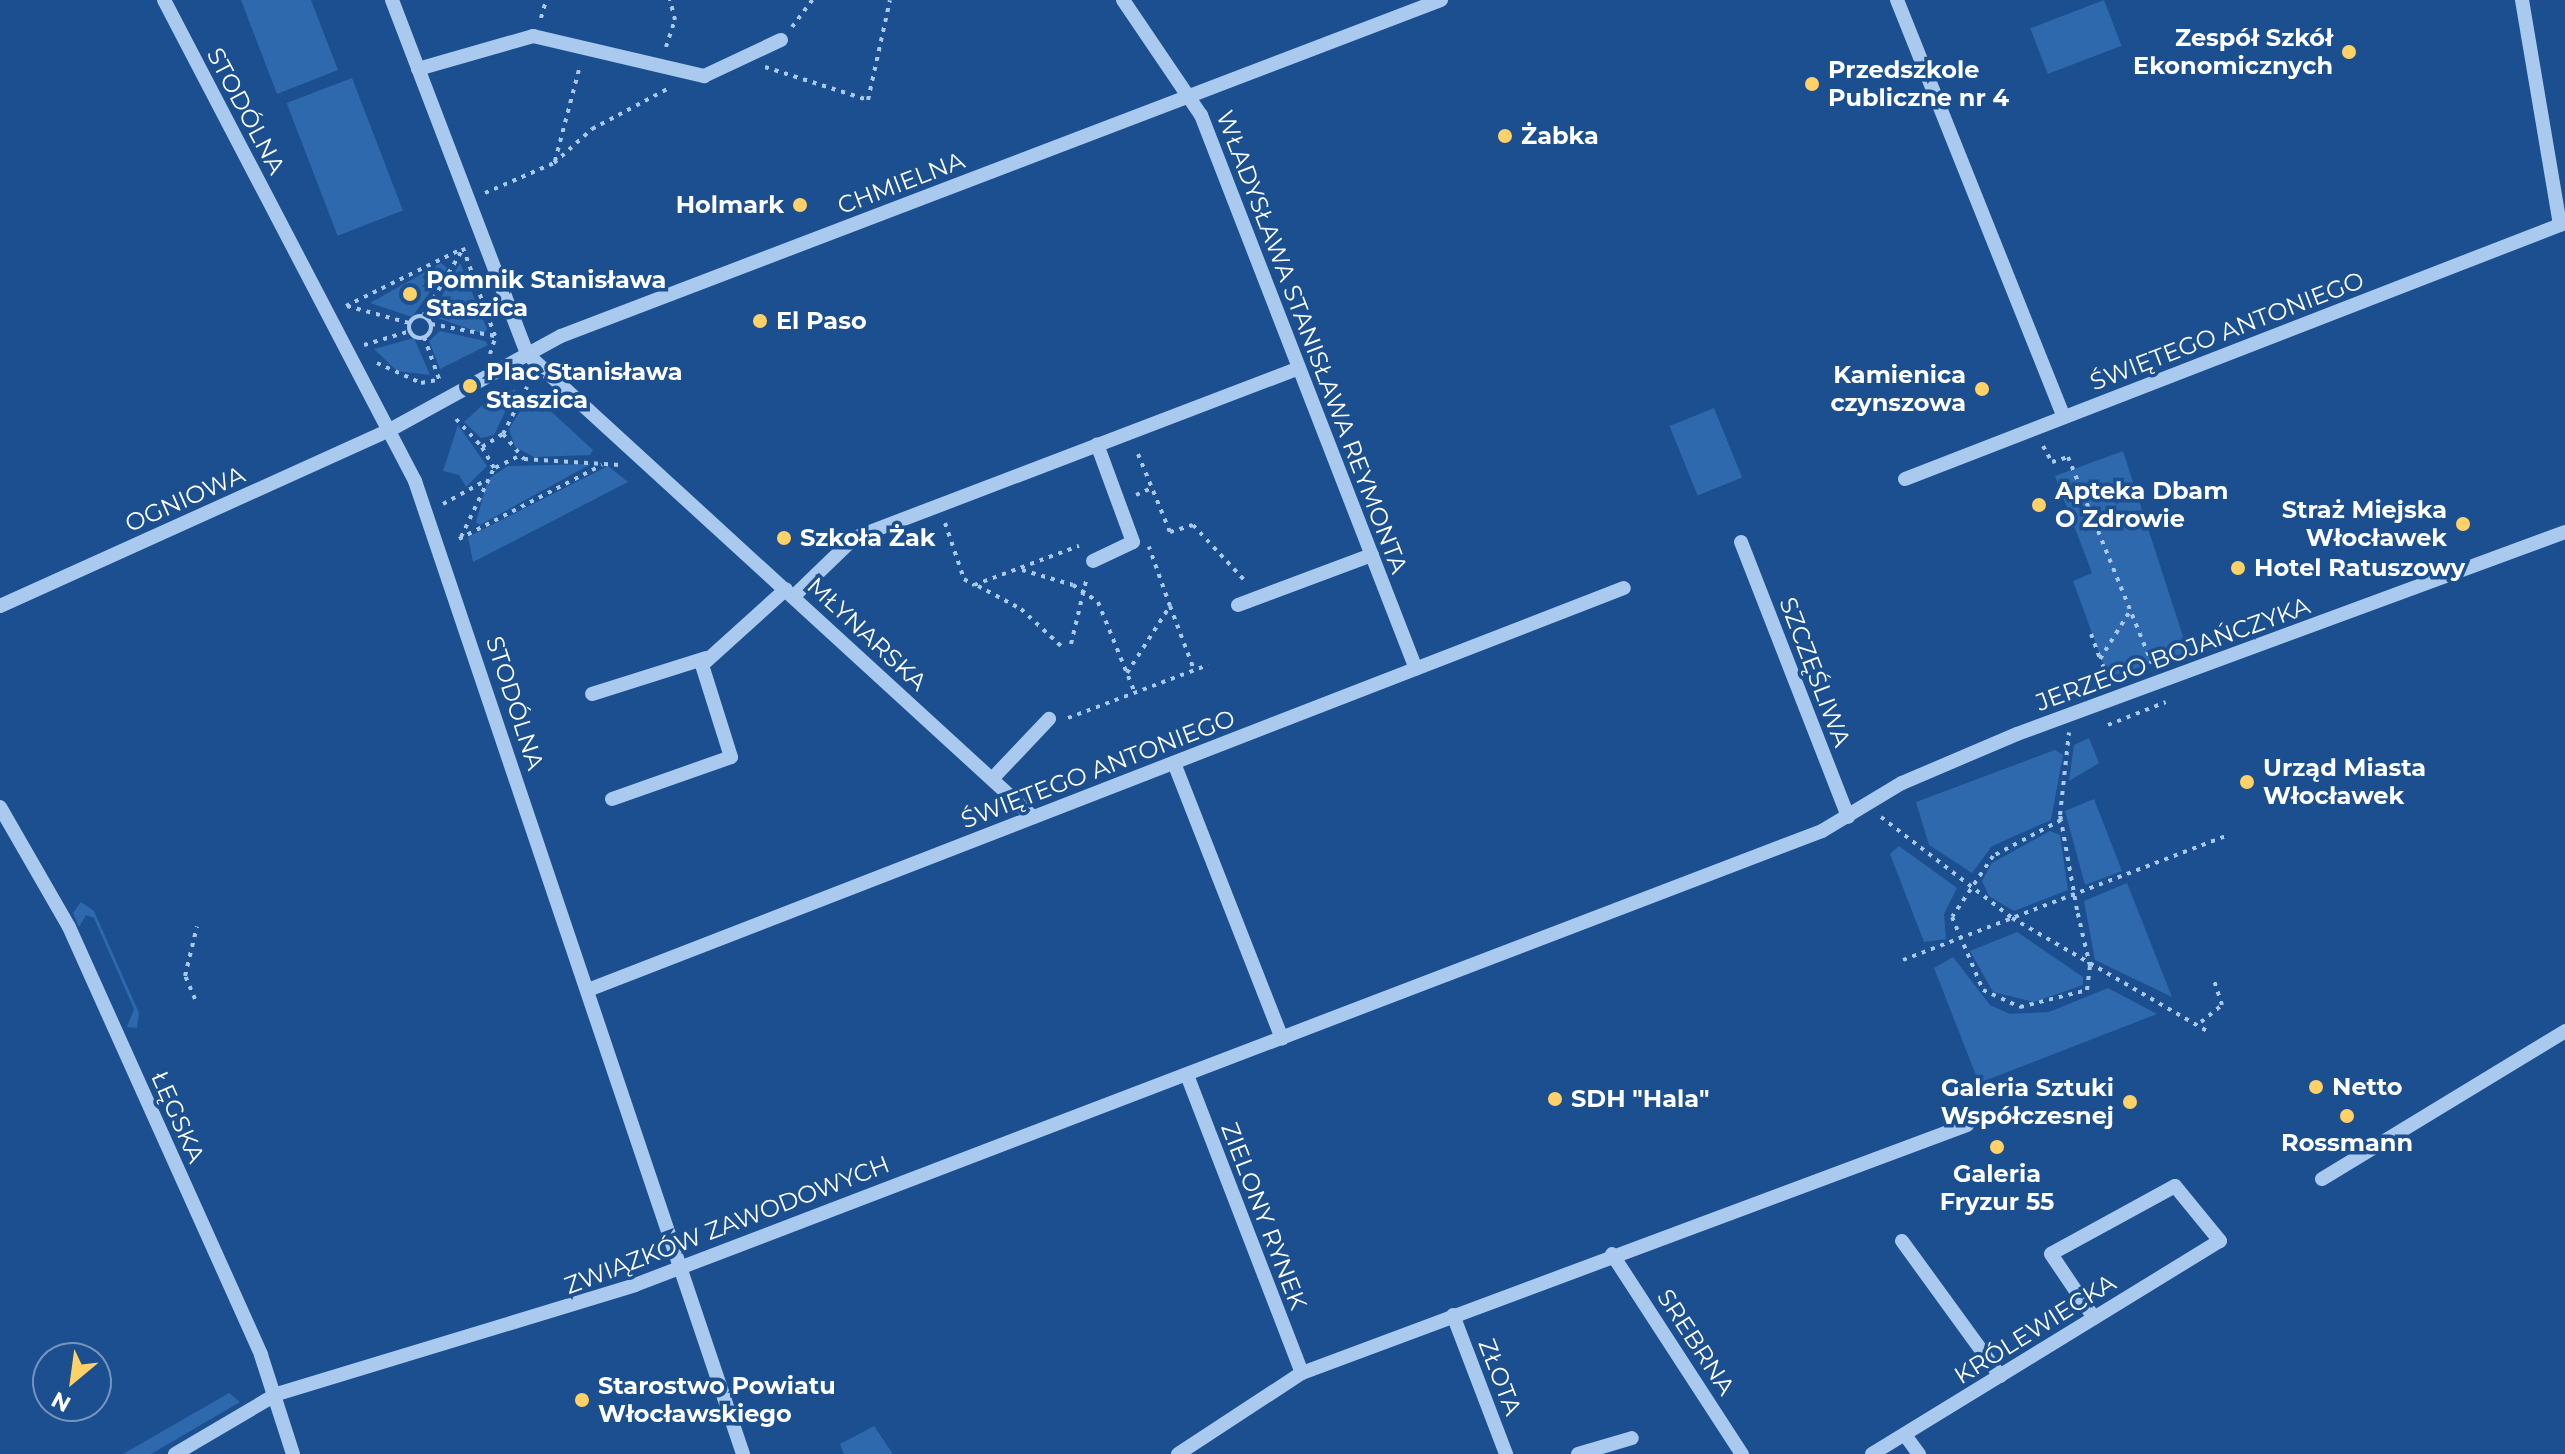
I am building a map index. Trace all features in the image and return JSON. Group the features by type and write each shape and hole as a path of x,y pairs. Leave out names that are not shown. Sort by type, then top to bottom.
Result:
{"street":[{"name":"STODÓLNA","path":"164,0 388,431 438,540 743,1454"},
{"path":"392,0 527,354"},
{"name":"WŁADYSŁAWA STANISŁAWA REYMONTA","path":"1123,0 1201,115 1416,669"},
{"name":"CHMIELNA","path":"388,431 527,354 1441,0"},
{"path":"1897,0 2064,417"},
{"path":"2522,0 2562,224"},
{"path":"418,69 517,38 582,46 691,76 745,61 781,40"},
{"name":"ŚWIĘTEGO ANTONIEGO","path":"1905,479 2562,224"},
{"name":"MŁYNARSKA","path":"527,354 1033,817"},
{"path":"592,694 706,658 854,538 1299,368"},
{"name":"OGNIOWA","path":"0,606 388,431"},
{"path":"1091,557 1133,542 1097,444"},
{"name":"JERZEGO BOJAŃCZYKA","path":"1848,817 1938,767 2070,714 2565,532"},
{"name":"SZCZĘŚLIWA","path":"1741,542 1848,817"},
{"path":"1238,605 1372,555"},
{"name":"ŚWIĘTEGO ANTONIEGO","path":"588,990 1624,588"},
{"path":"612,799 731,757 702,676 706,658"},
{"path":"992,779 1044,724"},
{"path":"1174,763 1282,1039"},
{"name":"ŁĘGSKA","path":"0,807 69,927 277,1394 293,1454"},
{"path":"1187,1075 1848,817"},
{"path":"2322,1179 2565,1031"},
{"name":"ZWIĄZKÓW ZAWODOWYCH","path":"175,1454 277,1394 527,1323 1187,1075"},
{"name":"ZIELONY RYNEK","path":"1187,1075 1302,1373"},
{"path":"1178,1454 1302,1373 1612,1254 1967,1125"},
{"name":"KRÓLEWIECKA","path":"1872,1454 2220,1241 2175,1186 2051,1254 2094,1318"},
{"path":"1902,1241 2000,1376"},
{"name":"SREBRNA","path":"1612,1254 1742,1454"},
{"name":"ZŁOTA","path":"1453,1315 1506,1454"},
{"path":"1905,1435 1919,1454"},
{"path":"1578,1454 1632,1438"}],"path":[{"path":"656,68 674,33 670,0"},
{"path":"781,40 812,0"},
{"path":"745,61 868,100 890,0"},
{"path":"554,163 578,89 582,46"},
{"path":"468,200 554,163 592,129 691,76"},
{"path":"463,248 423,316 409,323 346,306 463,248"},
{"path":"463,248 495,336 490,354 478,360"},
{"path":"423,316 431,324 495,336 517,327"},
{"path":"409,323 410,331"},
{"path":"424,337 431,324"},
{"path":"449,397 440,379 424,337 410,331 365,346 398,377 440,379 453,373"},
{"path":"482,447 503,434 527,387"},
{"path":"456,419 482,447 494,468"},
{"path":"2034,430 2052,462 2068,457 2159,682"},
{"path":"503,434 517,457"},
{"path":"1138,454 1170,532 1193,525 1218,545 1258,598"},
{"path":"446,504 483,482 494,468 517,457 611,463"},
{"path":"483,482 470,527 459,539 602,464"},
{"path":"1126,484 1136,511"},
{"path":"1131,497 1152,488"},
{"path":"944,521 964,579 1021,609 1062,647"},
{"path":"1146,538 1194,670"},
{"path":"978,586 1087,543 1091,557 1071,644"},
{"path":"1019,570 1083,590 1098,602 1135,693"},
{"path":"1127,673 1170,606"},
{"path":"2100,659 2130,611"},
{"path":"2091,634 2108,677"},
{"path":"1044,724 1208,665"},
{"path":"2108,725 2166,702"},
{"path":"2061,820 1993,856 1970,885 1952,917 1957,939 1983,990 2020,1007 2087,990 2090,966 2061,820 2070,714"},
{"path":"1866,805 2012,918 2090,966 2201,1022 2209,1032"},
{"path":"1903,960 2224,837"},
{"path":"195,999 185,976 197,926"},
{"path":"2201,1022 2222,1005 2213,978"}],"shaded area":[{"path":"241,0 311,0 338,70 277,94"},
{"path":"2104,0 2122,46 2048,74 2030,28"},
{"path":"352,78 403,211 338,236 287,103"},
{"path":"441,263 447,268 412,317 370,303"},
{"path":"460,263 487,329 484,334 431,316"},
{"path":"440,331 485,341 488,345 440,369 429,341"},
{"path":"414,338 430,375 397,371 374,349"},
{"path":"516,389 494,435 481,438 464,422 487,401"},
{"path":"531,393 593,450 590,455 534,457 515,447 509,429"},
{"path":"1714,408 1742,478 1698,496 1669,426"},
{"path":"458,425 487,466 466,487 459,475 443,471"},
{"path":"2123,451 2188,652 2108,677 2073,581 2092,573 2055,476"},
{"path":"591,464 480,525 476,522 488,479 508,466"},
{"path":"608,466 628,482 473,562 468,537"},
{"path":"2089,738 2099,763 2069,781 2074,745"},
{"path":"2055,750 2063,755 2051,820 1992,846 1972,873 1929,845 1916,802"},
{"path":"2094,799 2122,871 2085,885 2065,811"},
{"path":"2050,831 2060,835 2068,890 2014,911 1989,896 1982,881 1992,863"},
{"path":"1899,846 1957,888 1944,914 1946,939 1924,942 1890,854"},
{"path":"2127,883 2172,997 2095,960 2084,901"},
{"path":"81,902 94,911 139,1013 137,1028 127,1027 134,1009 94,918 86,915 79,927 73,913"},
{"path":"2017,932 2083,977 2083,985 2034,1002 1993,992 1970,951"},
{"path":"1953,957 1990,1005 2010,1014 2049,1012 2108,988 2157,1014 1979,1083 1934,968"},
{"path":"229,1393 240,1402 151,1454 123,1454"},
{"path":"874,1426 893,1454 844,1454 840,1444"}],"place":[{"name":"Zespół Szkół Ekonomicznych","path":"2349,52"},
{"name":"Przedszkole Publiczne nr 4","path":"1812,84"},
{"name":"Żabka","path":"1505,136"},
{"name":"Holmark","path":"800,205"},
{"name":"Pomnik Stanisława Staszica","path":"410,294"},
{"name":"El Paso","path":"760,321"},
{"name":"Plac Stanisława Staszica","path":"470,386"},
{"name":"Kamienica czynszowa","path":"1982,389"},
{"name":"Apteka Dbam O Zdrowie","path":"2039,505"},
{"name":"Straż Miejska Włocławek","path":"2463,524"},
{"name":"Szkoła Żak","path":"784,538"},
{"name":"Hotel Ratuszowy","path":"2238,568"},
{"name":"Urząd Miasta Włocławek","path":"2247,782"},
{"name":"Netto","path":"2316,1087"},
{"name":"SDH \"Hala\"","path":"1555,1099"},
{"name":"Galeria Sztuki Współczesnej","path":"2130,1102"},
{"name":"Rossmann","path":"2347,1116"},
{"name":"Galeria Fryzur 55","path":"1997,1147"},
{"name":"Starostwo Powiatu Włocławskiego","path":"582,1400"}]}
